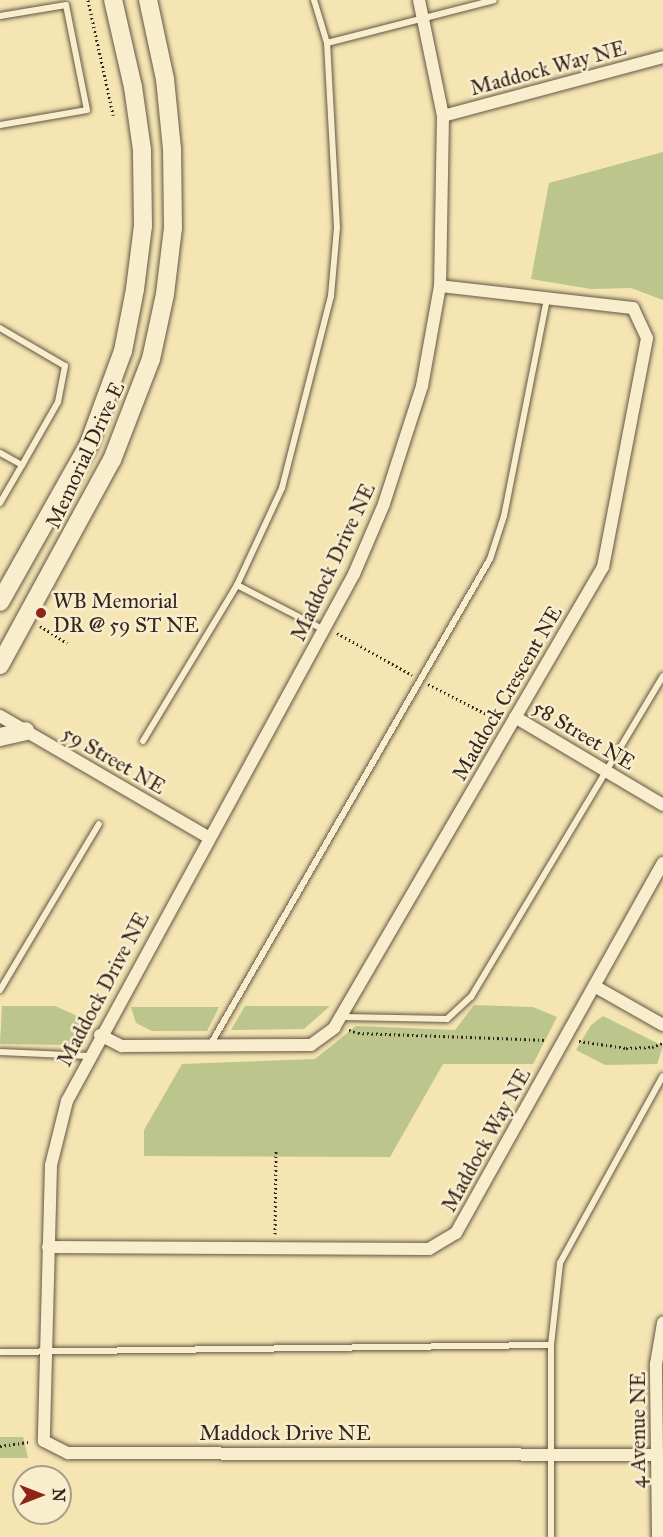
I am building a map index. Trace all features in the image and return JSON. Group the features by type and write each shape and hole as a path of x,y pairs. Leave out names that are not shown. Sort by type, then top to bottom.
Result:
{"main road":[{"name":"Memorial Drive E","path":"0,602 88,446 123,351 135,289 143,225 142,150 113,0"},
{"name":"Memorial Drive E","path":"0,665 45,588 131,418 151,359 165,294 173,228 172,149 165,79 148,0"},
{"path":"0,737 25,731"}],"street":[{"name":"Maddock Drive NE","path":"419,0 443,116 440,286 422,386 406,442 384,504 325,630 208,837 100,1035 67,1101 51,1166 44,1441 68,1454 550,1452 658,1455"},
{"name":"Maddock Way NE","path":"443,116 663,57"},
{"name":"Maddock Crescent NE","path":"100,1035 122,1046 311,1045 334,1028 344,1017 603,567 647,338 633,308 440,286"},
{"name":"59 Street NE","path":"0,716 208,837"},
{"name":"58 Street NE","path":"515,717 663,805"},
{"name":"Maddock Way NE","path":"48,1246 429,1249 456,1233 596,987 663,863"},
{"path":"596,987 663,1025"},
{"name":"4 Avenue NE","path":"658,1537 661,1512 656,1364 663,1323"}],"lane":[{"path":"143,741 237,585 282,488 331,296 337,227 327,43 314,0"},
{"path":"327,43 494,0"},
{"path":"0,16 66,5 87,110 0,126"},
{"path":"209,1047 490,559 504,516 547,298"},
{"path":"0,328 66,366 58,402 0,503"},
{"path":"0,453 22,465"},
{"path":"237,585 325,630"},
{"path":"344,1017 447,1019 471,997 663,676"},
{"path":"0,990 99,824"},
{"path":"0,1052 89,1056"},
{"path":"551,1537 551,1346 560,1263 663,1076"},
{"path":"0,1352 551,1346"}],"path":[{"path":"88,0 113,115"},
{"path":"36,624 67,643"},
{"path":"334,1028 358,1033 547,1040"},
{"path":"578,1041 627,1047 663,1043"},
{"path":"274,1248 276,1151"},
{"path":"0,1446 44,1441"}],"green space":[{"path":"663,152 663,300 631,288 591,289 531,279 549,183"},
{"path":"474,1005 533,1007 557,1017 533,1064 443,1064 390,1157 144,1156 144,1130 182,1064 315,1059 356,1026 455,1030"},
{"path":"2,1006 55,1006 84,1019 70,1045 0,1044"},
{"path":"245,1006 330,1006 304,1029 231,1030"},
{"path":"131,1007 219,1007 207,1031 152,1031 136,1023"},
{"path":"603,1016 663,1046 657,1064 605,1065 576,1050 591,1025"},
{"path":"0,1437 23,1437 28,1458 0,1458"}],"place":[{"name":"WB Memorial DR @ 59 ST NE","path":"41,613"}]}
